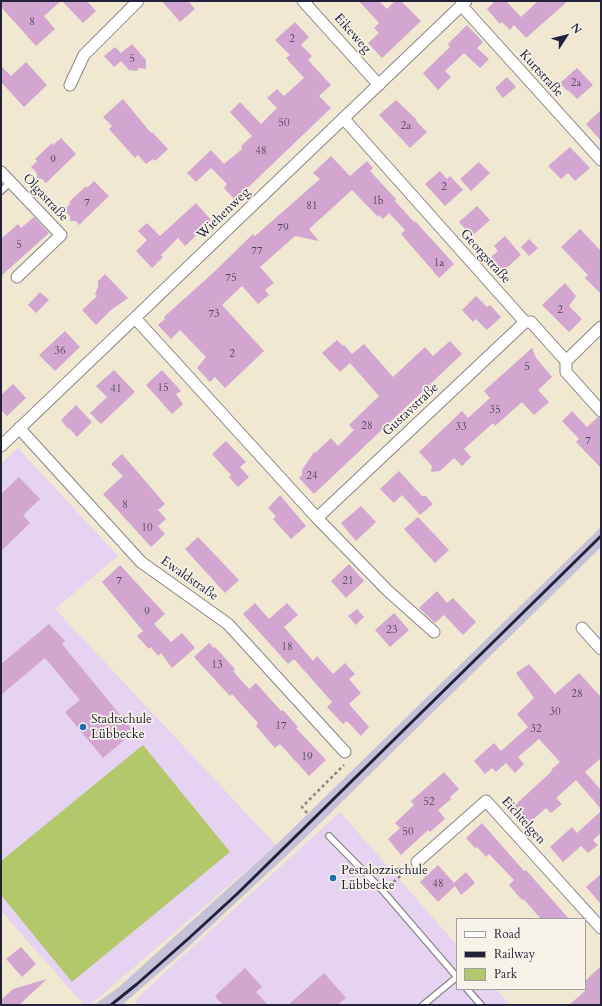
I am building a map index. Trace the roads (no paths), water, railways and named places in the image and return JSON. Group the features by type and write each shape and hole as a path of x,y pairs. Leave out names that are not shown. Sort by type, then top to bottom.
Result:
{"street":[{"path":"70,85 84,55 138,1"},
{"name":"Eikeweg","path":"303,1 379,85"},
{"name":"Wiehenweg","path":"1,446 344,119 463,3"},
{"name":"Kurtstraße","path":"463,3 601,160"},
{"name":"Georgstraße","path":"344,119 524,322 531,322 566,361 566,372 601,411"},
{"name":"Olgastraße","path":"1,172 60,235 17,277"},
{"path":"135,318 317,518 387,590 434,632"},
{"name":"Gustavstraße","path":"317,518 524,322"},
{"path":"566,361 601,327"},
{"name":"Ewaldstraße","path":"19,428 141,562 228,624 345,752"},
{"path":"582,628 601,648"},
{"name":"Eichtelgen","path":"416,862 486,801 601,928"}],"lane":[{"path":"1,191 11,182"},
{"path":"329,836 383,892 456,976"},
{"path":"423,1005 456,978"},
{"path":"468,990 481,1005"}],"railway":[{"path":"111,1005 137,984 237,894 601,536"}],"place":[{"name":"Stadtschule Lübbecke","path":"83,727"},
{"name":"Pestalozzischule Lübbecke","path":"333,878"}]}
